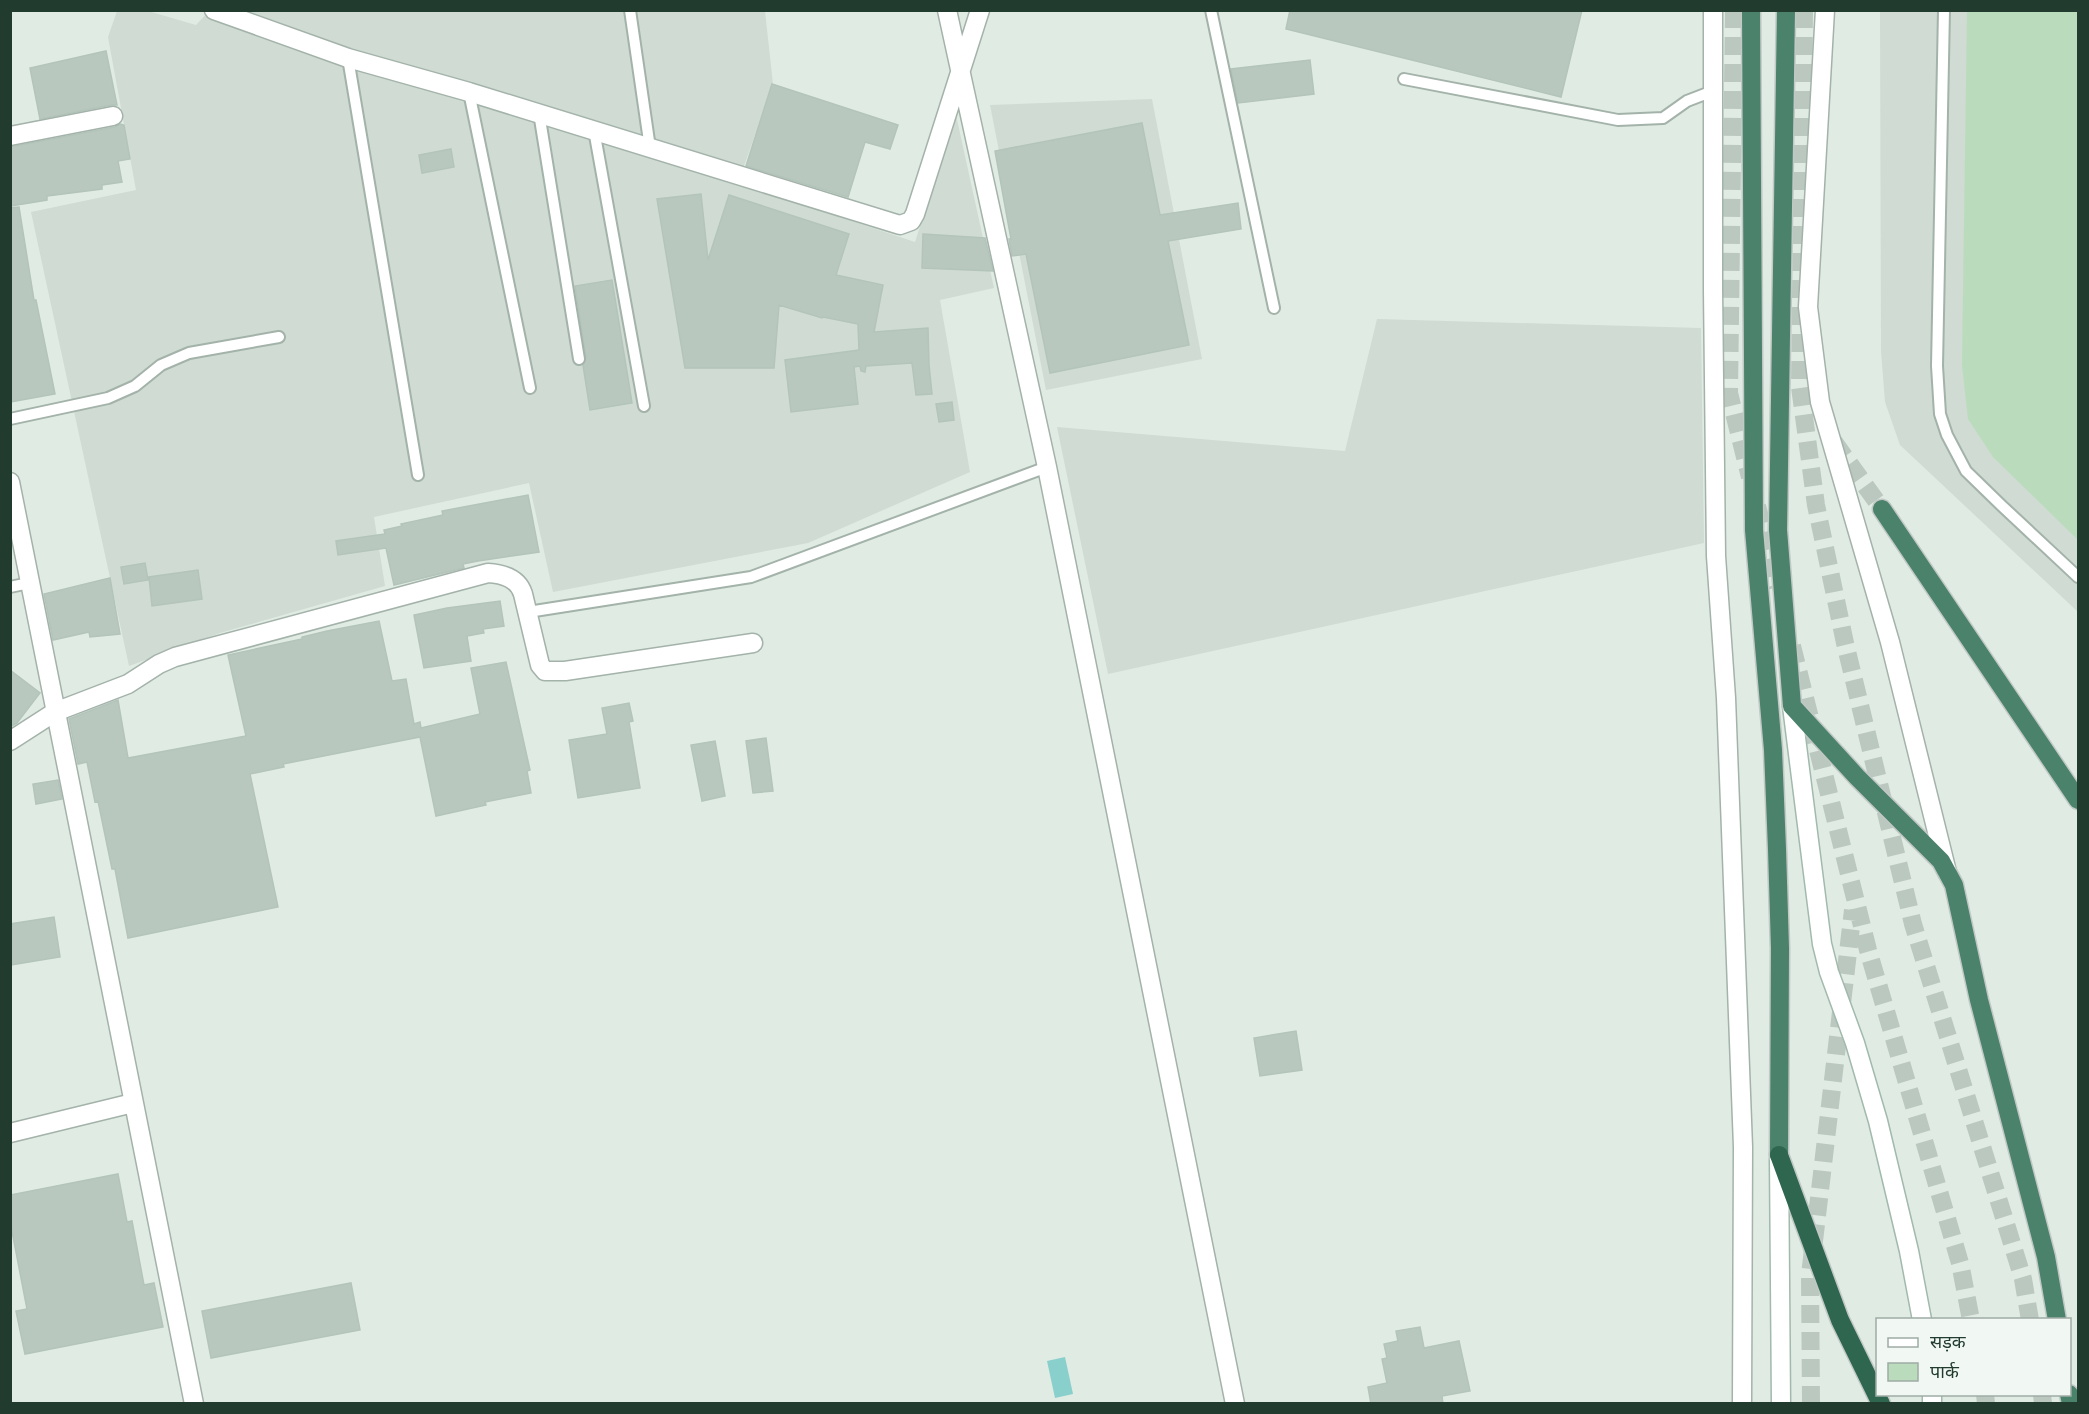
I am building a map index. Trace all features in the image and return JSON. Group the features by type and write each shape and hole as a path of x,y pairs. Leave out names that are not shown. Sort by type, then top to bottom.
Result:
{"highway":[{"path":"1751,10 1754,530 1773,750 1776,816 1780,948 1779,1155 1840,1320 1876,1394"},
{"path":"1786,10 1778,530 1792,706 1857,777 1941,861 1954,885 1979,1000 2046,1257 2056,1318"},
{"path":"1882,509 2079,800"}],"street":[{"path":"214,10 348,58 539,113 892,224 906,224 915,214 980,10"},
{"path":"947,10 1047,467 1235,1404"},
{"path":"1713,10 1716,556 1726,698 1743,1147 1742,1404"},
{"path":"1826,10 1808,307 1820,402 1890,642 1948,874"},
{"path":"10,136 113,116"},
{"path":"10,482 194,1404"},
{"path":"10,741 55,712 128,684 159,664 194,650 418,593 477,575 495,573 517,582 522,589 540,665 543,670 549,672 753,643"},
{"path":"1792,706 1822,944 1878,1121 1909,1251 1922,1318"},
{"path":"10,1133 133,1103"},
{"path":"1779,1155 1781,1404"}],"lane":[{"path":"630,10 650,148"},
{"path":"1211,10 1274,308"},
{"path":"1944,10 1936,366 1940,414 1947,435 1966,471 2079,577"},
{"path":"348,58 418,475"},
{"path":"1404,79 1529,105 1618,120 1663,118 1687,101 1713,91"},
{"path":"470,92 530,388"},
{"path":"539,113 579,359"},
{"path":"594,130 644,406"},
{"path":"10,419 108,398 135,386 161,365 189,353 279,337"},
{"path":"528,612 751,577 1047,467"},
{"path":"10,587 29,583"}],"shaded area":[{"path":"210,10 765,11 773,84 738,183 915,242 956,115 994,288 940,300 970,472 808,543 553,592 529,483 374,517 385,586 220,633 129,666 31,212 136,190 108,37 117,11 148,11 196,25"},
{"path":"1880,11 2078,11 2078,612 1900,445 1885,402 1881,351"},
{"path":"1152,99 1202,359 1046,390 990,105"},
{"path":"1377,319 1701,328 1704,543 1108,674 1057,427 1345,451"}],"green space":[{"path":"1967,11 2078,11 2078,540 1993,457 1968,419 1962,365"}],"water":[{"path":"1065,1357 1073,1394 1055,1398 1047,1361"}],"building":[{"path":"1290,10 1582,10 1561,97 1286,29"},
{"path":"106,51 117,105 40,119 30,68"},
{"path":"1310,60 1314,94 1238,103 1231,69"},
{"path":"772,84 898,125 890,149 865,142 848,197 746,166"},
{"path":"1142,123 1160,215 1238,203 1241,229 1168,241 1189,345 1050,373 1026,254 1012,256 995,151"},
{"path":"120,124 124,125 130,159 118,161 122,182 102,185 102,189 47,196 47,200 10,206 10,147 115,127"},
{"path":"451,149 454,167 422,173 419,155"},
{"path":"701,194 708,260 729,195 849,234 836,275 883,285 874,332 928,328 932,394 916,395 912,363 866,366 865,372 861,371 860,366 854,367 858,404 791,412 785,360 859,350 858,324 822,318 779,305 774,368 685,368 657,199"},
{"path":"19,207 34,300 36,300 55,394 10,402 10,208"},
{"path":"923,234 985,238 993,271 922,268"},
{"path":"612,280 632,403 590,410 583,365 586,358 575,286"},
{"path":"952,402 954,420 939,422 936,404"},
{"path":"528,495 539,552 463,564 464,568 394,585 386,548 338,555 336,541 385,534 384,530 402,526 401,524 443,515 442,511"},
{"path":"145,563 148,580 124,584 121,567"},
{"path":"198,570 202,599 152,606 149,577"},
{"path":"110,578 120,634 90,637 89,632 53,640 44,594"},
{"path":"500,601 504,626 483,629 484,633 467,636 471,661 424,668 414,615"},
{"path":"379,621 392,681 406,679 414,724 420,722 421,728 480,714 471,668 506,662 530,770 527,771 531,793 485,802 486,805 436,816 420,737 283,764 284,767 250,774 278,907 128,938 115,869 112,869 98,801 95,802 87,762 78,764 69,719 118,700 128,758 246,736 228,655"},
{"path":"10,670 40,693 17,723 10,727"},
{"path":"629,703 633,721 629,722 640,788 578,798 569,740 607,734 602,708"},
{"path":"766,738 773,791 753,793 746,741"},
{"path":"715,741 725,796 702,801 691,745"},
{"path":"58,780 62,799 36,804 33,784"},
{"path":"54,917 60,957 10,965 10,924"},
{"path":"1296,1031 1302,1070 1260,1076 1254,1038"},
{"path":"118,1174 127,1222 132,1221 144,1285 154,1283 163,1327 25,1354 16,1311 27,1309 10,1221 10,1195"},
{"path":"351,1283 360,1330 211,1358 202,1311"},
{"path":"1420,1327 1424,1348 1459,1341 1470,1391 1442,1396 1443,1404 1371,1404 1368,1387 1387,1383 1382,1359 1387,1358 1384,1344 1398,1341 1396,1331"}],"tunnel":[{"path":"1734,10 1729,393 1750,477"},
{"path":"1804,10 1800,387 1816,505 1845,643 1913,924 2023,1279 2030,1318"},
{"path":"1834,442 1882,509"},
{"path":"1757,506 1778,587"},
{"path":"1792,646 1868,950 1960,1263 1971,1318"},
{"path":"1811,1404 1810,1275 1853,910"},
{"path":"1985,1396 1986,1404"},
{"path":"2042,1396 2043,1404"}]}
